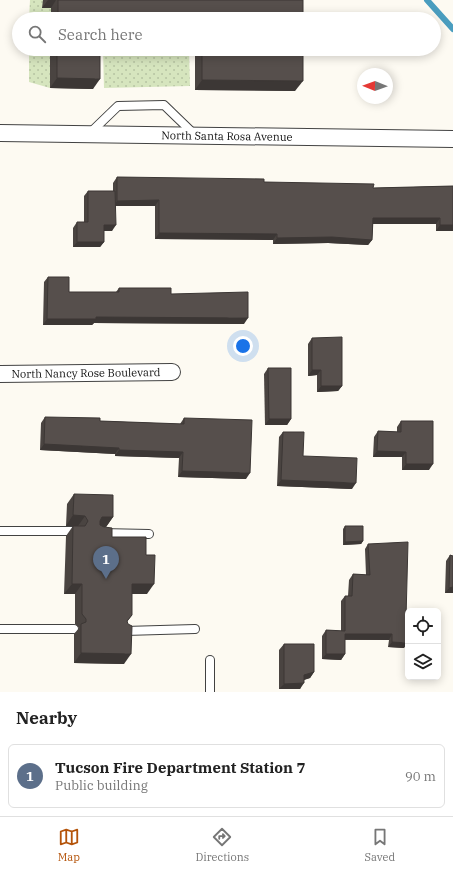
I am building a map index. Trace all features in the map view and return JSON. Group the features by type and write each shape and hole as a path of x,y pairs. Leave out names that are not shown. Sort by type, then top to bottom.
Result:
{"street":[{"name":"North Santa Rosa Avenue","path":"0,134 453,139"},
{"name":"North Nancy Rose Boulevard","path":"0,374 172,372"}],"lane":[{"path":"89,134 118,106 164,105 196,135"},
{"path":"0,531 76,532"},
{"path":"98,532 149,534"},
{"path":"0,629 74,629"},
{"path":"125,631 195,629"},
{"path":"210,660 210,692"}],"green space":[{"path":"30,0 43,0 43,8 51,8 51,12 29,12"},
{"path":"29,56 50,56 50,88 29,82"},
{"path":"103,56 189,56 190,86 104,88"}],"building":[{"path":"58,0 303,0 303,12 58,12"},
{"path":"57,56 100,56 100,79 57,78"},
{"path":"202,56 303,56 303,81 202,80"},
{"path":"117,177 264,179 264,182 374,184 373,188 453,186 453,225 440,225 440,218 373,218 372,240 332,237 277,238 277,234 159,233 159,200 117,201"},
{"path":"88,191 115,191 116,225 104,225 104,242 77,242 77,222 88,222"},
{"path":"48,277 69,277 69,292 119,292 119,288 171,288 171,294 248,292 248,318 96,317 96,319 47,319"},
{"path":"342,337 342,386 321,386 321,370 312,370 312,338"},
{"path":"268,368 291,368 291,419 269,419"},
{"path":"45,417 100,418 100,421 184,424 184,418 252,420 250,473 182,471 183,452 119,450 119,448 44,444"},
{"path":"401,421 433,421 433,464 406,464 406,452 377,451 378,431 401,432"},
{"path":"283,432 304,432 303,456 357,458 356,483 281,480"},
{"path":"74,494 113,495 113,517 102,517 100,525 112,528 112,537 146,537 146,555 155,555 154,584 132,584 132,615 127,621 128,624 132,626 131,654 81,653 81,624 86,622 86,619 82,614 82,584 72,584 73,526 85,526 88,521 85,516 73,515"},
{"path":"345,526 363,526 363,541 345,542"},
{"path":"408,542 405,643 392,642 392,634 345,634 345,654 326,654 326,630 345,631 345,596 352,596 353,574 370,575 368,544"},
{"path":"450,555 453,556 453,587 449,588"},
{"path":"284,644 314,644 314,672 304,675 304,683 284,684"}],"waterway":[{"path":"427,0 438,12"},
{"path":"441,16 453,29"}],"place":[{"name":"Tucson Fire Department Station 7","path":"106,579"}]}
